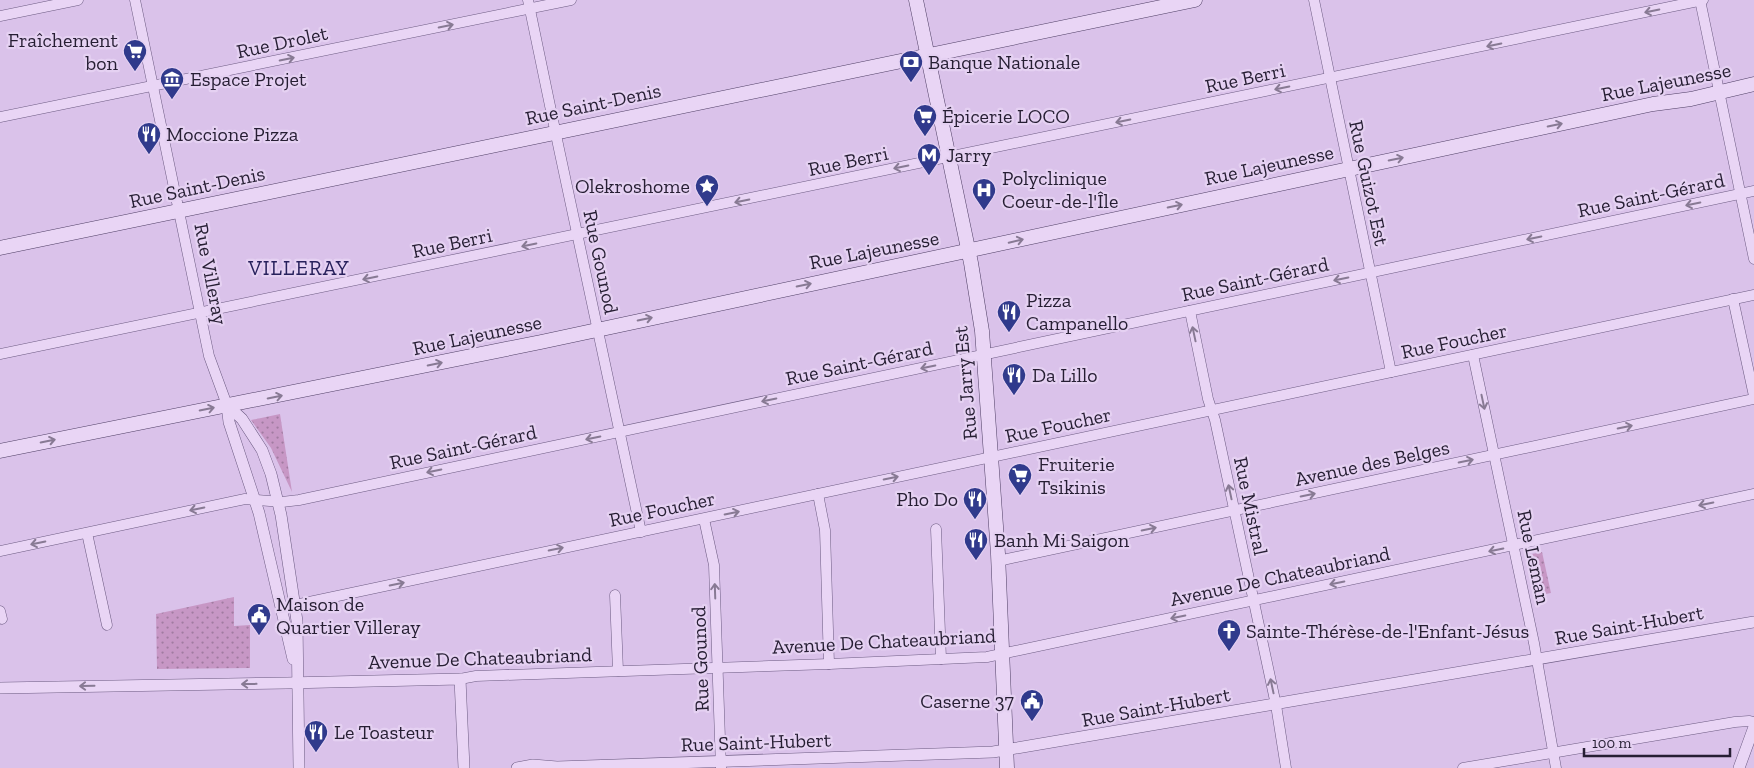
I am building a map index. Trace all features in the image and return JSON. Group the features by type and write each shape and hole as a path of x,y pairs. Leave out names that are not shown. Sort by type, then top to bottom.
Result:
{"main road":[{"name":"Rue Jarry Est","path":"916,0 978,303 984,355 998,561 1007,768"},
{"name":"Rue Saint-Denis","path":"0,248 1195,0"},
{"name":"Rue Lajeunesse","path":"0,451 316,389 901,264 968,252 1348,168 1653,104 1720,93 1754,84"}],"street":[{"path":"0,16 78,0"},
{"name":"Rue Villeray","path":"136,0 210,362 227,405 229,422 255,499 298,683"},
{"name":"Rue Drolet","path":"0,117 153,86 529,4 571,0"},
{"name":"Rue Guizot Est","path":"1314,0 1391,372"},
{"path":"1701,0 1754,259"},
{"name":"Rue Berri","path":"0,354 1701,0"},
{"name":"Rue Gounod","path":"529,4 597,329 642,532"},
{"name":"Rue Saint-Gérard","path":"0,551 245,499 299,500 1754,191"},
{"name":"Rue Foucher","path":"281,608 1754,295"},
{"path":"1734,300 1754,398"},
{"name":"Rue Mistral","path":"1190,311 1276,705 1286,768"},
{"name":"Rue Leman","path":"1473,355 1537,659 1556,768"},
{"name":"Avenue des Belges","path":"998,561 1754,398"},
{"name":"Rue Villeray","path":"227,405 242,419 259,444 271,474 278,501 295,605 298,639 299,768"},
{"path":"818,494 825,530 829,664"},
{"name":"Avenue De Chateaubriand","path":"0,688 460,678 987,657 1754,494"},
{"name":"Rue Gounod","path":"704,519 714,565 721,765"},
{"path":"936,529 941,659"},
{"path":"87,533 107,625"},
{"path":"615,596 618,671"},
{"name":"Rue Saint-Hubert","path":"517,768 533,765 555,767 721,765 1006,751 1537,659 1751,626"},
{"path":"460,678 464,762 474,768"},
{"path":"1463,768 1735,722 1754,722"},
{"path":"1739,768 1754,727"}],"shaded area":[{"path":"280,414 292,492 271,448 251,420"},
{"path":"1542,552 1551,593 1535,596 1527,555"},
{"path":"234,597 234,626 250,625 250,668 157,669 156,614"}],"place":[{"name":"Fraîchement bon","path":"135,72"},
{"name":"Banque Nationale","path":"911,83"},
{"name":"Espace Projet","path":"172,100"},
{"name":"Épicerie LOCO","path":"925,137"},
{"name":"Moccione Pizza","path":"149,155"},
{"name":"Jarry","path":"929,176"},
{"name":"Olekroshome","path":"707,207"},
{"name":"Polyclinique Coeur-de-l'Île","path":"984,211"},
{"name":"Pizza Campanello","path":"1009,333"},
{"name":"Da Lillo","path":"1014,396"},
{"name":"Fruiterie Tsikinis","path":"1020,496"},
{"name":"Pho Do","path":"975,520"},
{"name":"Banh Mi Saigon","path":"976,561"},
{"name":"Maison de Quartier Villeray","path":"259,636"},
{"name":"Sainte-Thérèse-de-l'Enfant-Jésus","path":"1229,652"},
{"name":"Caserne 37","path":"1032,722"},
{"name":"Le Toasteur","path":"316,753"}],"district":[{"name":"VILLERAY","path":"299,268"}]}
